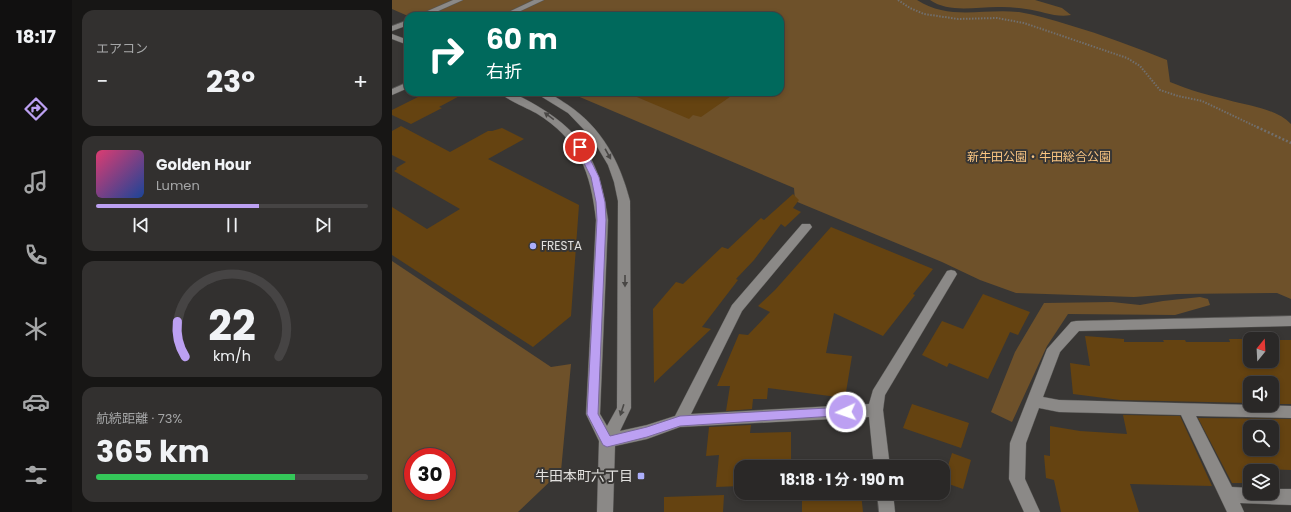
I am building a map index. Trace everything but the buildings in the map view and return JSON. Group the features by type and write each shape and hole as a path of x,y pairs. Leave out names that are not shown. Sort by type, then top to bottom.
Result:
{"street":[{"path":"440,12 459,0"},
{"path":"513,12 540,0"},
{"path":"392,29 404,24"},
{"path":"392,36 404,41"},
{"path":"392,92 404,87"},
{"path":"512,96 536,108 565,130 586,156 595,177 602,220 593,414 607,442"},
{"path":"546,96 573,111 592,130 607,152 618,175 622,188 626,218 624,408 607,442 605,512"},
{"path":"680,421 737,308 806,227"},
{"path":"881,460 876,410 878,394 951,274"},
{"path":"1032,512 1017,479 1018,443 1054,349 1076,326 1291,321"},
{"path":"1034,401 1059,406 1291,412"},
{"path":"607,442 647,432 680,421 876,410"},
{"path":"1186,410 1236,512"},
{"path":"1228,495 1291,497"},
{"path":"886,500 887,512"}],"path":[{"path":"898,0 910,8 924,14 958,19 1004,19 1024,23 1127,58 1140,66 1160,90 1178,96 1202,101 1291,143"}],"green space":[{"name":"新牛田公園・牛田総合公園","path":"392,0 917,0 929,6 954,12 1006,11 1019,12 1051,19 1131,46 1167,60 1170,82 1199,92 1270,111 1291,124 1291,299 1277,293 1177,294 1134,297 1016,293 980,280 942,262 795,201 794,188 577,96 784,96 784,12 404,12 404,14 392,9"},
{"path":"930,0 1035,0 1062,8 1071,15 1054,15 1008,7 946,7"},
{"path":"392,261 551,367 571,364 561,471 518,512 392,512"},
{"path":"1200,297 1208,299 1210,305 1175,315 1068,314 1047,346 1012,422 991,412 1015,352 1044,303 1112,302 1140,305"}],"place":[{"name":"FRESTA","path":"533,246"},
{"name":"牛田本町六丁目","path":"641,476"}],"route":[{"path":"580,147 591,166 595,177 602,220 593,414 607,442 647,432 680,421 846,412"}]}
